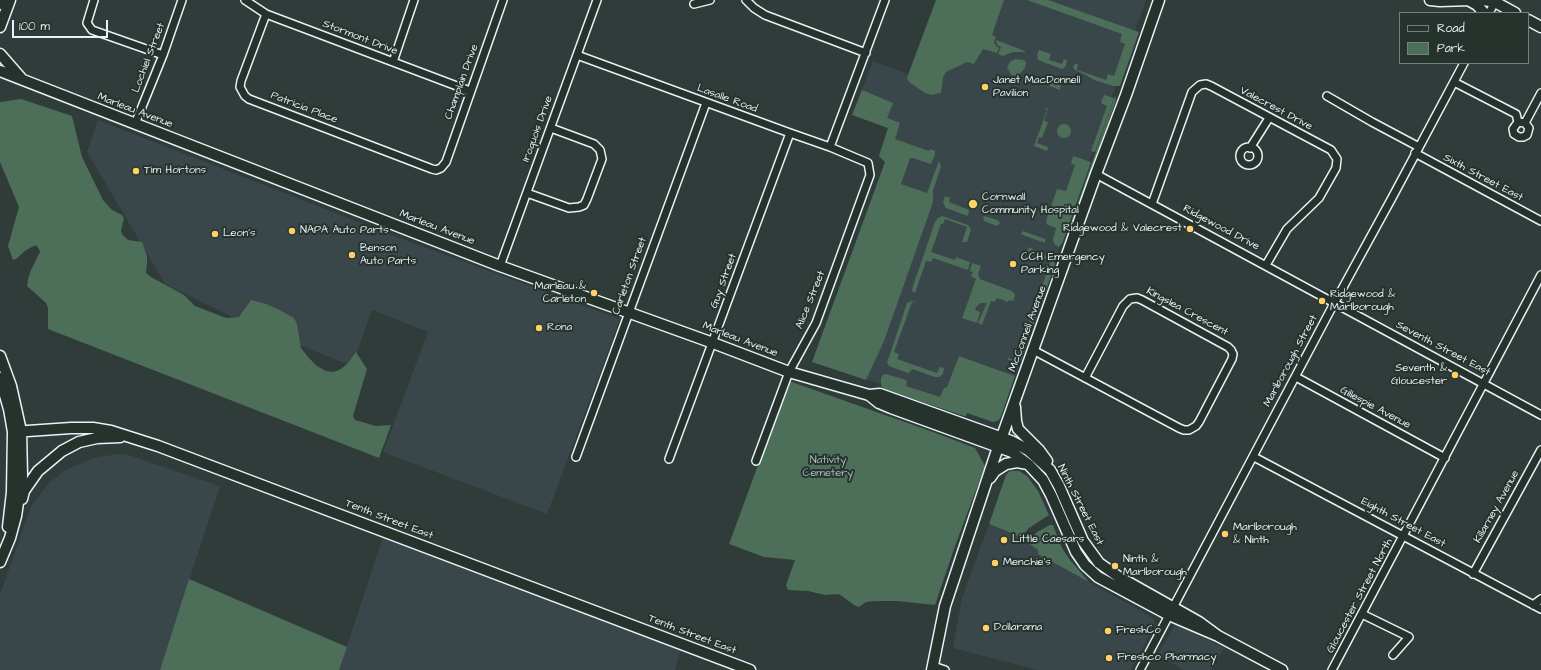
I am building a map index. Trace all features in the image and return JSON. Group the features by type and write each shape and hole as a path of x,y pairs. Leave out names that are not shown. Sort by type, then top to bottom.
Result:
{"main road":[{"path":"0,4 1,0"},
{"path":"0,27 10,0"},
{"name":"McConnell Avenue","path":"932,668 945,606 1001,437 1126,95 1159,0"},
{"path":"1430,0 1440,2 1469,0 1477,5 1483,12"},
{"path":"1484,0 1496,1 1513,12"},
{"path":"1529,21 1541,27"},
{"path":"0,54 22,79"},
{"name":"Marleau Avenue","path":"0,71 500,266 629,312 789,372 869,395 880,394 1001,437"},
{"path":"0,356 11,386 22,476 16,516"},
{"path":"0,378 8,409 17,432 8,528 1,559"},
{"name":"Marleau Avenue","path":"869,395 879,403 998,447"},
{"path":"1014,404 1018,429 1045,457 1058,482"},
{"name":"Tenth Street East","path":"17,432 92,428 111,431 158,446 750,670"},
{"path":"1,559 10,538 24,492 38,472 62,451 79,442 97,438 117,436 138,440"},
{"name":"Ninth Street East","path":"1001,437 1021,445 1047,466 1058,482 1083,541 1099,563 1171,611"},
{"name":"Ninth Street East","path":"998,447 1012,452 1028,464 1046,484 1071,544 1089,569 1106,582 1199,622 1218,636 1282,670"},
{"path":"985,487 993,473 1002,466 1014,462 1028,464"}],"street":[{"path":"94,0 87,23 92,30 163,55"},
{"name":"Lochiel Street","path":"135,124 163,55 182,0"},
{"name":"Stormont Drive","path":"244,0 266,14 470,91"},
{"path":"393,62 414,0"},
{"name":"Champlain Drive","path":"438,169 446,162 503,0"},
{"name":"Iroquois Drive","path":"500,266 597,0"},
{"path":"694,4 710,0"},
{"path":"746,0 754,8 765,15 866,53"},
{"path":"830,147 885,0"},
{"path":"1490,12 1496,1"},
{"name":"Patricia Place","path":"266,14 241,81 242,91 245,96 249,99 432,170 438,169"},
{"name":"Lasalle Road","path":"577,55 830,147 868,163 869,165"},
{"name":"Marlborough Street","path":"1140,670 1334,303 1463,64"},
{"path":"1454,82 1516,114 1522,122 1541,93"},
{"name":"Valecrest Drive","path":"1152,204 1191,95 1195,89 1203,85 1211,86 1331,150 1335,154 1337,163 1336,168 1319,198 1287,229 1266,266"},
{"name":"Sixth Street East","path":"1327,96 1417,150 1541,221"},
{"name":"Carleton Street","path":"576,457 706,103"},
{"path":"1250,148 1269,118"},
{"path":"527,193 569,208 576,208 584,205 595,179 602,159 598,146 550,128"},
{"name":"Guy Street","path":"669,459 790,133"},
{"name":"Alice Street","path":"756,461 789,372 816,323 870,174 869,165"},
{"name":"Ridgewood Drive","path":"1096,174 1334,303"},
{"name":"Gloucester Street North","path":"1332,670 1541,275"},
{"name":"Kingslea Crescent","path":"1033,350 1085,378 1179,428 1189,430 1196,426 1199,422 1232,359 1233,354 1232,350 1228,347 1142,300 1130,300 1123,306 1085,378"},
{"name":"Seventh Street East","path":"1334,303 1541,415"},
{"name":"Gillespie Avenue","path":"1296,377 1445,458"},
{"name":"Killarney Avenue","path":"1473,574 1541,450"},
{"name":"Eighth Street East","path":"1254,456 1541,609"},
{"path":"1533,605 1541,599"},
{"path":"1362,614 1409,637 1393,655"},
{"path":"932,668 945,670"}],"shaded area":[{"name":"Cornwall Community Hospital","path":"936,0 1146,0 1015,376 960,356 941,403 812,362 885,162 879,156 888,128 852,115 873,61 908,74"},
{"path":"98,120 397,237 620,319 547,514 383,452 428,332 372,310 352,366 245,323 165,284 87,152"},
{"path":"117,454 128,455 220,486 160,670 0,670 0,595 31,506 49,483 67,469 94,458"},
{"path":"989,524 1014,534 1039,550 1039,554 1154,619 1155,624 1131,670 1038,670 953,648 962,598"},
{"path":"383,537 681,649 675,670 339,670"},
{"path":"1176,624 1224,648 1211,670 1184,670 1157,655"}],"green space":[{"path":"936,0 1004,0 992,35 996,37 994,42 999,48 997,53 983,49 974,64 967,62 946,72 943,77 941,93 931,95 925,93 909,82 907,78"},
{"path":"1027,0 1048,0 1139,32 1120,86 1113,86 1094,80 1075,70 1073,67 1075,64 1078,64 1077,70 1106,80 1108,74 1114,76 1125,44 1120,42 1122,34"},
{"path":"996,40 1025,52 1013,52 1003,56 998,54 1001,47 997,45"},
{"path":"1039,50 1051,54 1049,60 1062,64 1064,59 1067,60 1066,66 1062,69 1038,60 1037,54"},
{"path":"1015,59 1024,60 1026,62 1025,68 1019,75 1016,76 1011,75 1007,67 1010,62"},
{"path":"1053,78 1061,80 1060,90 1049,86"},
{"path":"862,90 893,103 887,118 900,123 895,139 929,151 930,149 935,151 931,164 910,158 901,184 927,193 939,161 941,167 933,190 933,202 884,341 866,380 812,362 885,162 879,156 888,128 852,115"},
{"path":"1104,95 1114,98 1095,152 1091,151 1107,106 1101,103"},
{"path":"1115,96 1116,100 1063,246"},
{"path":"21,99 72,116 82,157 103,200 112,210 122,215 124,218 121,231 122,234 128,240 142,242 147,256 146,273 151,277 184,295 195,306 226,318 239,317 251,300 278,309 294,318 297,324 301,348 317,366 326,371 334,372 341,369 348,363 356,352 367,369 353,416 355,420 376,426 391,425 379,458 48,329 48,308 46,303 27,286 31,270 40,252 39,249 36,245 26,250 13,260 8,246 19,207 0,162 0,102"},
{"path":"1044,107 1048,109 1044,121 1048,122 1042,138 1039,137 1037,143 1048,147 1047,151 1034,146 1047,110"},
{"path":"1061,124 1067,124 1071,128 1071,134 1067,138 1061,138 1057,134 1057,128"},
{"path":"1073,156 1091,162 1062,244 1059,247 1054,244 1053,240 1056,228 1046,224 1046,221 1057,189 1066,191 1075,165 1071,164"},
{"path":"945,196 950,198 949,202 969,210 968,216 946,208 943,203"},
{"path":"942,216 968,225 971,230 967,242 962,242 967,227 945,219 943,224 941,224 931,252 955,260 956,257 970,262 968,270 933,258 931,262 926,261 915,293 916,294 912,291 913,286 935,222"},
{"path":"984,216 998,220 1000,223 997,226 984,221"},
{"path":"1023,231 1045,239 1045,243 1021,234"},
{"path":"1029,247 1053,259 1055,264 1041,305 1037,300 1051,261 1027,252"},
{"path":"972,263 981,266 978,274 980,279 1012,291 1015,295 1013,301 1009,300 1008,302 997,298 994,302 991,301 982,325 978,323 987,303 981,303 976,307 975,310 980,312 977,323 962,318 976,279 971,276 973,272 970,271"},
{"path":"912,301 916,303 912,302 894,352 899,354 897,359 937,373 940,367 944,368 943,374 939,377 912,369 908,373 889,366 887,363 907,303"},
{"path":"1034,304 1040,306 1031,332 1027,331"},
{"path":"1039,313 1041,314 1002,419"},
{"path":"1028,335 1030,335 1021,361 1019,358 1015,361 1008,360 1008,358 1014,360 1016,359 1018,353 1022,349 1022,341 1024,341"},
{"path":"959,356 1015,376 1000,419 997,421 993,422 967,413 966,416 964,416 884,389 881,386 881,378 886,374 906,380 906,386 940,397 944,388 947,387"},
{"name":"Nativity Cemetery","path":"789,381 975,448 985,466 935,605 897,601 876,601 866,602 859,607 839,594 825,595 808,591 788,590 786,585 795,560 764,557 729,544"},
{"path":"1010,471 1019,471 1027,476 1038,491 1049,515 1029,528 1020,538 989,524 1006,475"},
{"path":"1050,525 1053,525 1062,548 1070,560 1089,582 1038,554 1038,550 1027,542 1037,532"},
{"path":"189,579 347,647 339,670 160,670"}],"place":[{"name":"Janet MacDonnell Pavilion","path":"985,87"},
{"name":"Tim Hortons","path":"136,171"},
{"name":"Cornwall Community Hospital","path":"973,204"},
{"name":"Ridgewood & Valecrest","path":"1190,229"},
{"name":"NAPA Auto Parts","path":"292,231"},
{"name":"Leon's","path":"215,234"},
{"name":"Benson Auto Parts","path":"352,255"},
{"name":"CCH Emergency Parking","path":"1013,264"},
{"name":"Marleau & Carleton","path":"594,293"},
{"name":"Ridgewood & Marlborough","path":"1322,301"},
{"name":"Rona","path":"539,328"},
{"name":"Seventh & Gloucester","path":"1455,375"},
{"name":"Marlborough & Ninth","path":"1225,534"},
{"name":"Little Caesars","path":"1004,540"},
{"name":"Menchie's","path":"995,563"},
{"name":"Ninth & Marlborough","path":"1115,566"},
{"name":"Dollarama","path":"986,628"},
{"name":"FreshCo","path":"1108,631"},
{"name":"Freshco Pharmacy","path":"1109,658"}]}
